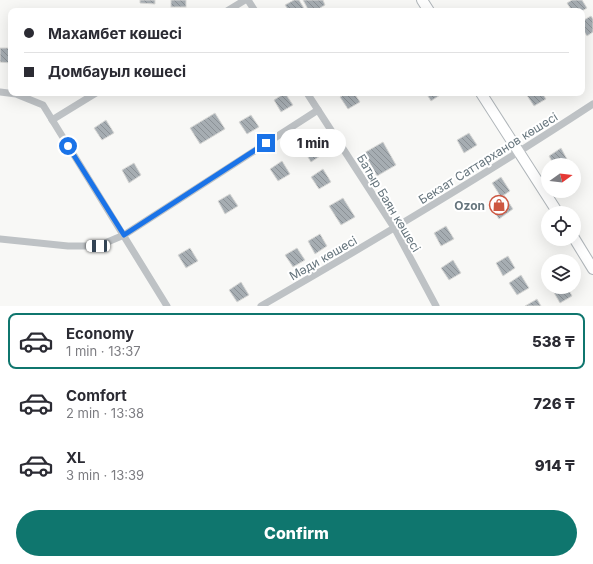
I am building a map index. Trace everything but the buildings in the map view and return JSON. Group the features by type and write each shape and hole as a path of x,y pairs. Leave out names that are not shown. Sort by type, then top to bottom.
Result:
{"street":[{"path":"232,8 245,0"},
{"path":"21,96 42,105 167,306"},
{"path":"52,120 91,96"},
{"name":"Батыр Баян көшесі","path":"309,96 395,229 436,306"},
{"path":"483,96 553,206"},
{"name":"Бекзат Саттарханов көшесі","path":"395,229 519,153 593,104"},
{"path":"0,239 68,246 98,246 124,235 318,110"},
{"name":"Мәди көшесі","path":"261,306 395,229"},
{"path":"579,246 593,269"}],"place":[{"name":"Ozon","path":"499,205"}],"route":[{"path":"68,146 124,235 266,143"}]}
